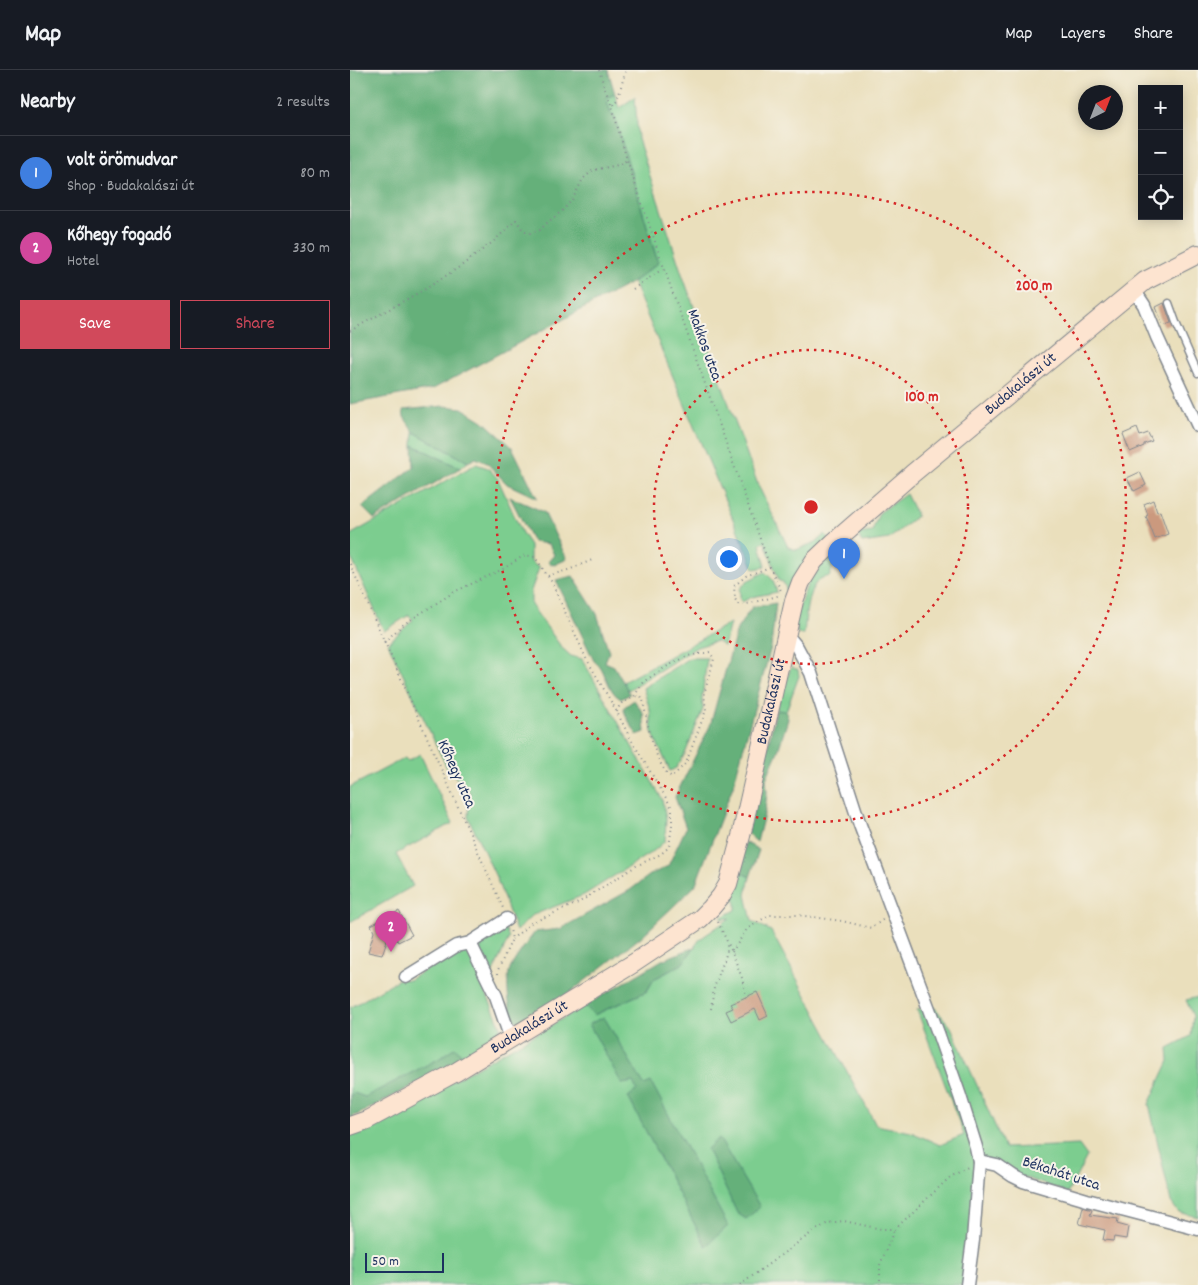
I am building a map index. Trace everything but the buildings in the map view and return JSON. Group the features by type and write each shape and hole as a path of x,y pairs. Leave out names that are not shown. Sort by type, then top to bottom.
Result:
{"main road":[{"name":"Budakalászi út","path":"350,1126 366,1120 456,1072 511,1039 634,963 700,918 711,908 728,884 741,836 786,638 788,598 814,561 912,474 1145,280 1198,254"}],"street":[{"path":"1134,290 1144,305 1198,426"},
{"path":"786,638 798,647 811,673 860,825 960,1096 974,1141 979,1161 973,1240 967,1285"},
{"path":"406,977 456,946 470,943 507,919"},
{"path":"470,943 496,996 511,1039"},
{"name":"Békahát utca","path":"979,1161 997,1166 1023,1181 1198,1229"}],"lane":[{"path":"1169,303 1198,373"}],"path":[{"name":"Makkos utca","path":"599,70 664,268 770,567 788,598"},
{"path":"612,106 617,100 626,70"},
{"path":"350,332 427,288 454,270 493,242 516,220 523,230 530,233 540,230 572,200 584,179 594,170 618,165 627,160"},
{"path":"633,289 664,268"},
{"path":"384,642 404,624 454,592 503,569 525,555 535,556 548,576 586,658 672,808 669,847 661,854 636,866 578,903 531,923 512,939 498,970 496,996"},
{"path":"548,576 592,560"},
{"name":"Kőhegy utca","path":"350,564 504,909 512,939"},
{"path":"770,567 746,576 734,586 735,599 738,604 743,606 788,598"},
{"path":"617,712 620,704 634,697 641,696 644,700 648,729 654,747 666,773 672,777 686,763 706,710 704,694 714,659 710,652 688,656 666,666 644,682 634,697"},
{"path":"711,908 732,952 742,978 747,1000"},
{"path":"732,952 747,929 769,915 798,915 842,921 871,928 893,913"},
{"path":"711,1009 716,978 727,952 727,941"},
{"path":"880,1285 880,1265 894,1229 949,1178 979,1161"},
{"path":"740,1285 814,1231 828,1223 844,1221 881,1229 894,1229"}],"green space":[{"path":"350,70 608,70 615,94 606,98 611,114 614,116 658,263 633,282 433,389 350,404"},
{"path":"615,94 619,108 635,97 638,139 681,271 758,485 788,547 796,550 816,542 825,534 829,539 790,593 788,593 783,582 779,581 765,542 760,544 765,567 754,569 633,282 658,263 614,116 611,114 606,98"},
{"path":"444,406 462,408 483,421 512,447 537,498 507,484 487,463 476,458 468,462 414,432 404,417 403,410"},
{"path":"414,432 468,462 460,468 413,445"},
{"path":"413,445 460,468 374,519 362,507 414,467"},
{"path":"476,464 488,468 498,479 522,533 530,545 530,561 539,568 531,591 531,605 562,648 571,656 582,659 662,799 666,818 665,841 655,850 584,895 533,915 516,931 496,877 468,817 470,792 447,768 388,643 413,620 409,615 384,631 350,555 350,535"},
{"path":"906,494 917,516 889,539 862,543 858,534 872,532 879,513"},
{"path":"510,497 544,512 567,559 554,565 548,562 554,555 549,544 533,542"},
{"path":"833,556 835,558 830,576 822,578 817,582 810,595 804,634 798,634 794,621 809,580 829,557"},
{"path":"765,572 773,580 777,592 752,597 742,602 740,600 740,589 747,581"},
{"path":"573,576 597,614 609,652 605,662 614,666 630,694 621,699 616,696 602,670 594,661 556,580"},
{"path":"776,603 771,647 733,786 695,886 641,937 559,1001 521,1023 512,1019 508,990 509,972 535,932 560,929 630,890 650,875 668,866 686,828 675,797 710,726 737,629 752,607"},
{"path":"730,623 724,646 717,641 697,647 628,690 623,682"},
{"path":"689,658 707,658 702,698 703,709 685,754 676,768 670,771 652,732 650,710 643,688"},
{"path":"791,667 798,670 799,676 786,711 776,710"},
{"path":"634,700 643,713 645,732 637,735 623,708"},
{"path":"776,710 786,711 788,719 778,751 766,779 765,810 757,842 748,834"},
{"path":"420,754 453,823 396,854 413,886 350,922 350,787 405,758 408,761"},
{"path":"745,842 759,850 750,877 738,871"},
{"path":"738,871 750,877 746,895 752,921 771,931 876,1125 911,1132 940,1145 964,1135 917,1010 935,1008 951,1027 1005,1148 1079,1145 1087,1156 1068,1193 979,1161 963,1285 350,1285 350,1116 373,1126 585,1006 594,1015 647,991 654,979 682,964 700,939 730,918 722,919 722,917 736,910 736,903 731,893"},
{"path":"502,927 506,930 509,938 493,972 492,982 480,957 481,944 487,936"},
{"path":"462,947 467,949 501,1027 496,1038 471,1053 350,1105 350,1008 399,979 409,980"},
{"path":"695,947 682,964 654,979 647,991 594,1015 585,1006 662,960"},
{"path":"1198,997 1198,1217 1178,1212 1171,1202 1149,1104 1169,1061 1168,1048 1191,1036 1193,1016 1186,1000"},
{"path":"604,1017 644,1085 651,1082 728,1226 706,1246 628,1097 637,1090 633,1082 622,1084 589,1024"},
{"path":"455,1047 461,1054 454,1064 350,1117 350,1096 354,1093 365,1097 440,1058"},
{"path":"719,1138 760,1207 746,1219 737,1213 707,1149"}],"place":[{"name":"volt örömudvar","path":"844,579"},
{"name":"Kőhegy fogadó","path":"391,952"}]}
